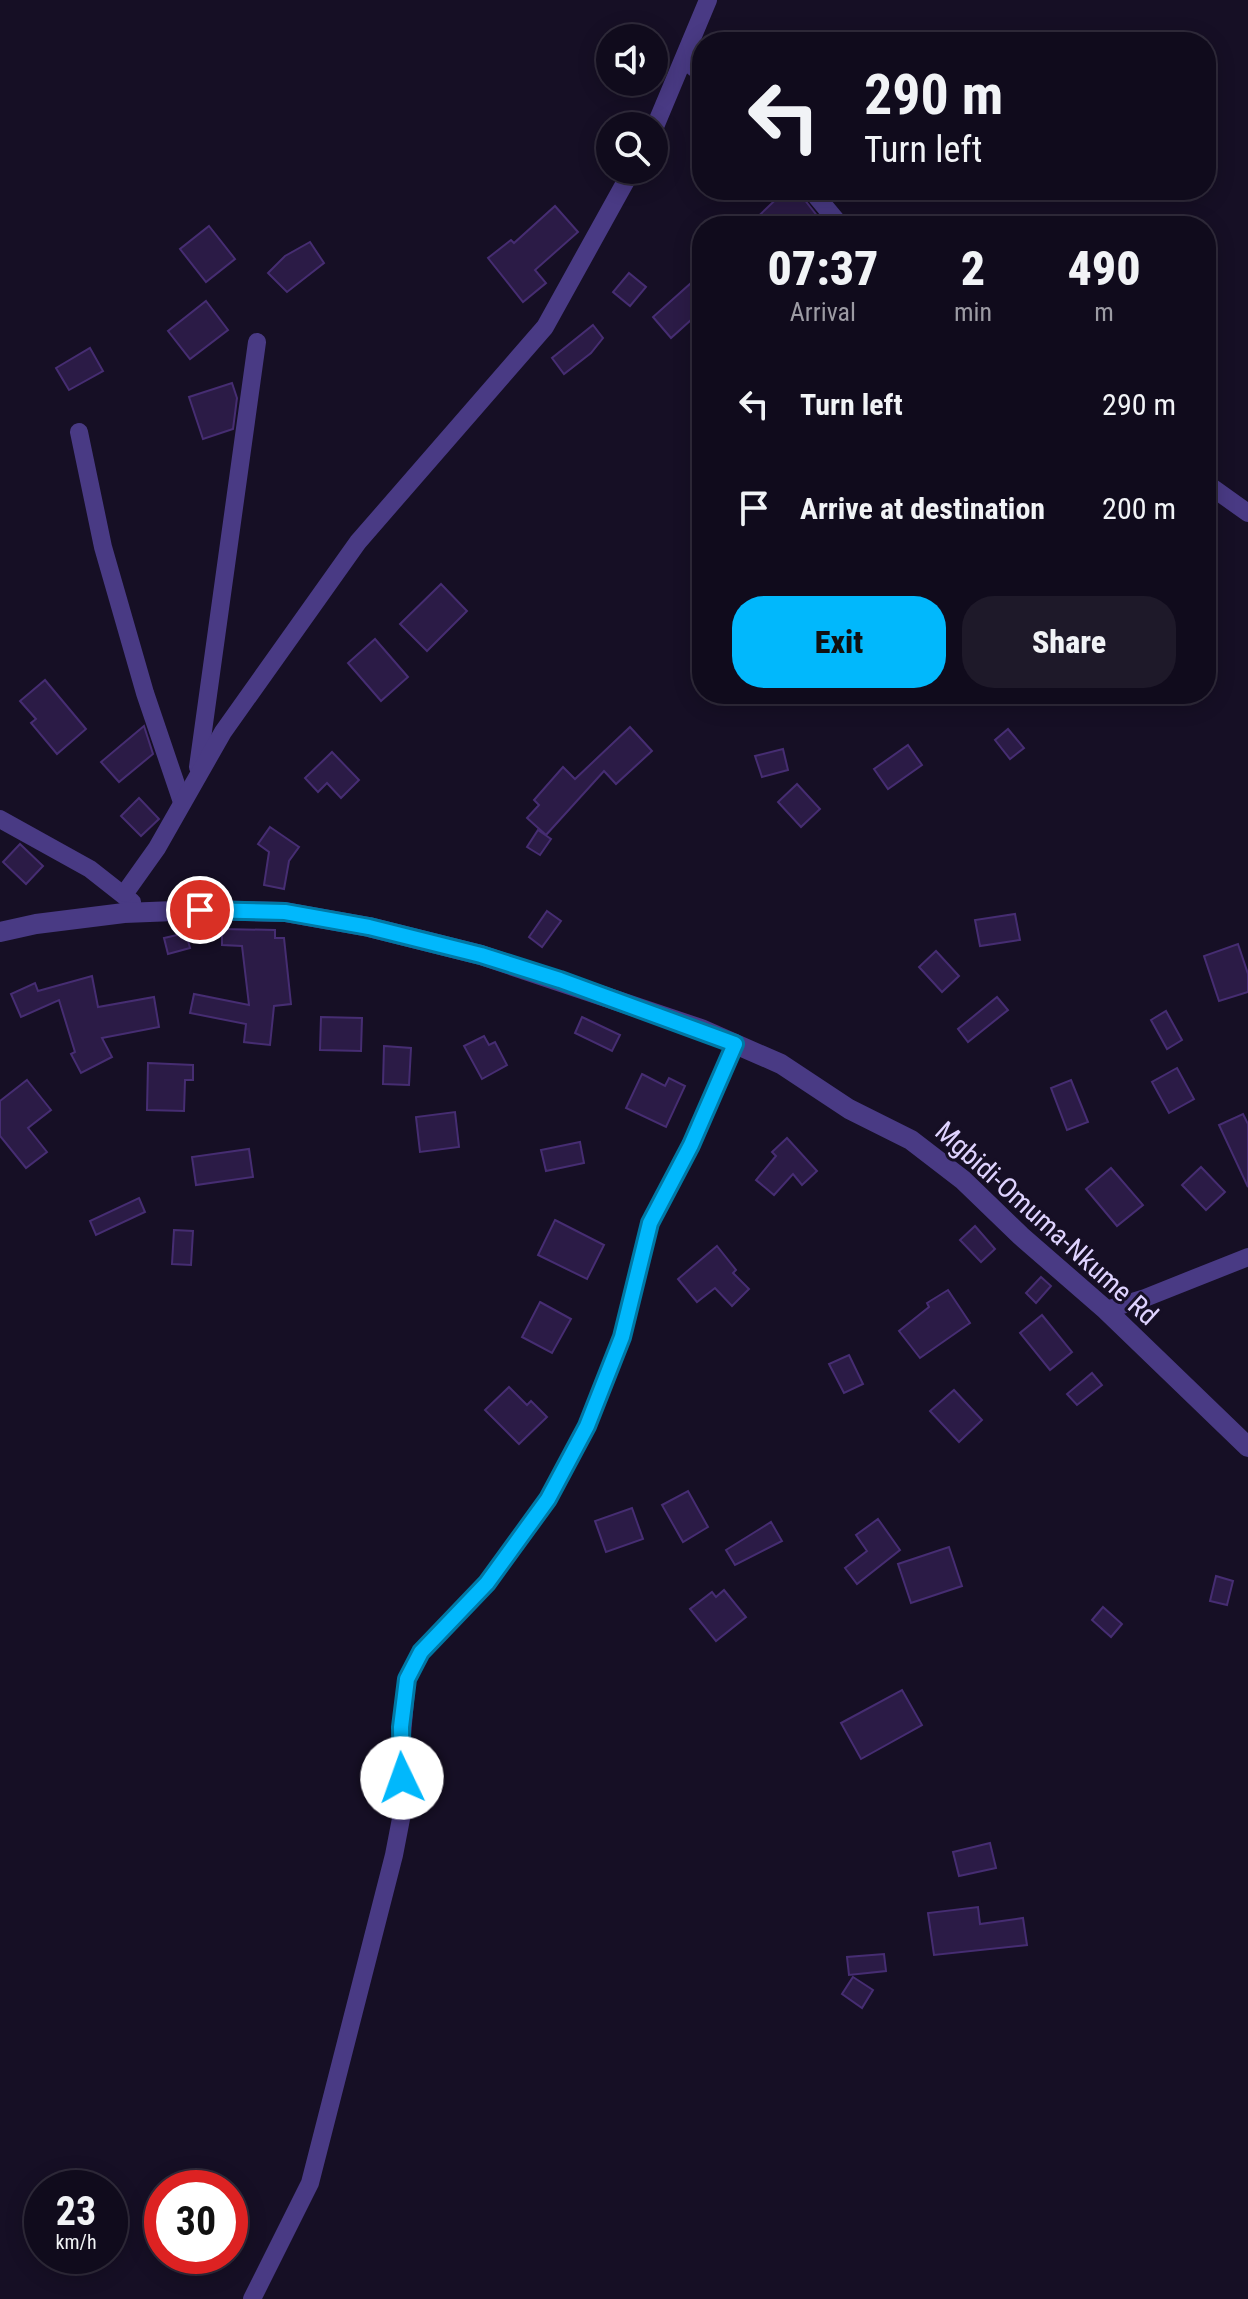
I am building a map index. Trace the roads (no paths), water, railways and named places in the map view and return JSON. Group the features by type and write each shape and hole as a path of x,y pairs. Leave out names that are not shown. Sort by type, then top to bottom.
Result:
{"street":[{"path":"696,32 708,0"},
{"path":"662,112 692,42"},
{"path":"685,60 692,66"},
{"path":"125,893 157,848 223,732 358,542 545,327 624,184"},
{"path":"819,200 833,216"},
{"path":"197,775 257,342"},
{"path":"79,432 103,547 145,693 182,802"},
{"path":"1216,490 1248,513"},
{"path":"0,819 90,869 125,893 141,912"},
{"name":"Mgbidi-Omuma-Nkume Rd","path":"0,932 36,924 141,912 285,912 369,927 481,955 572,984 735,1044 781,1064 849,1109 911,1140 963,1180 1021,1236 1106,1310 1248,1447"},
{"path":"252,2299 310,2183 394,1855 405,1798 400,1757 407,1679 421,1652 487,1583 548,1499 587,1426 622,1337 650,1223 691,1145 735,1044"},
{"path":"1106,1310 1248,1257"}]}
